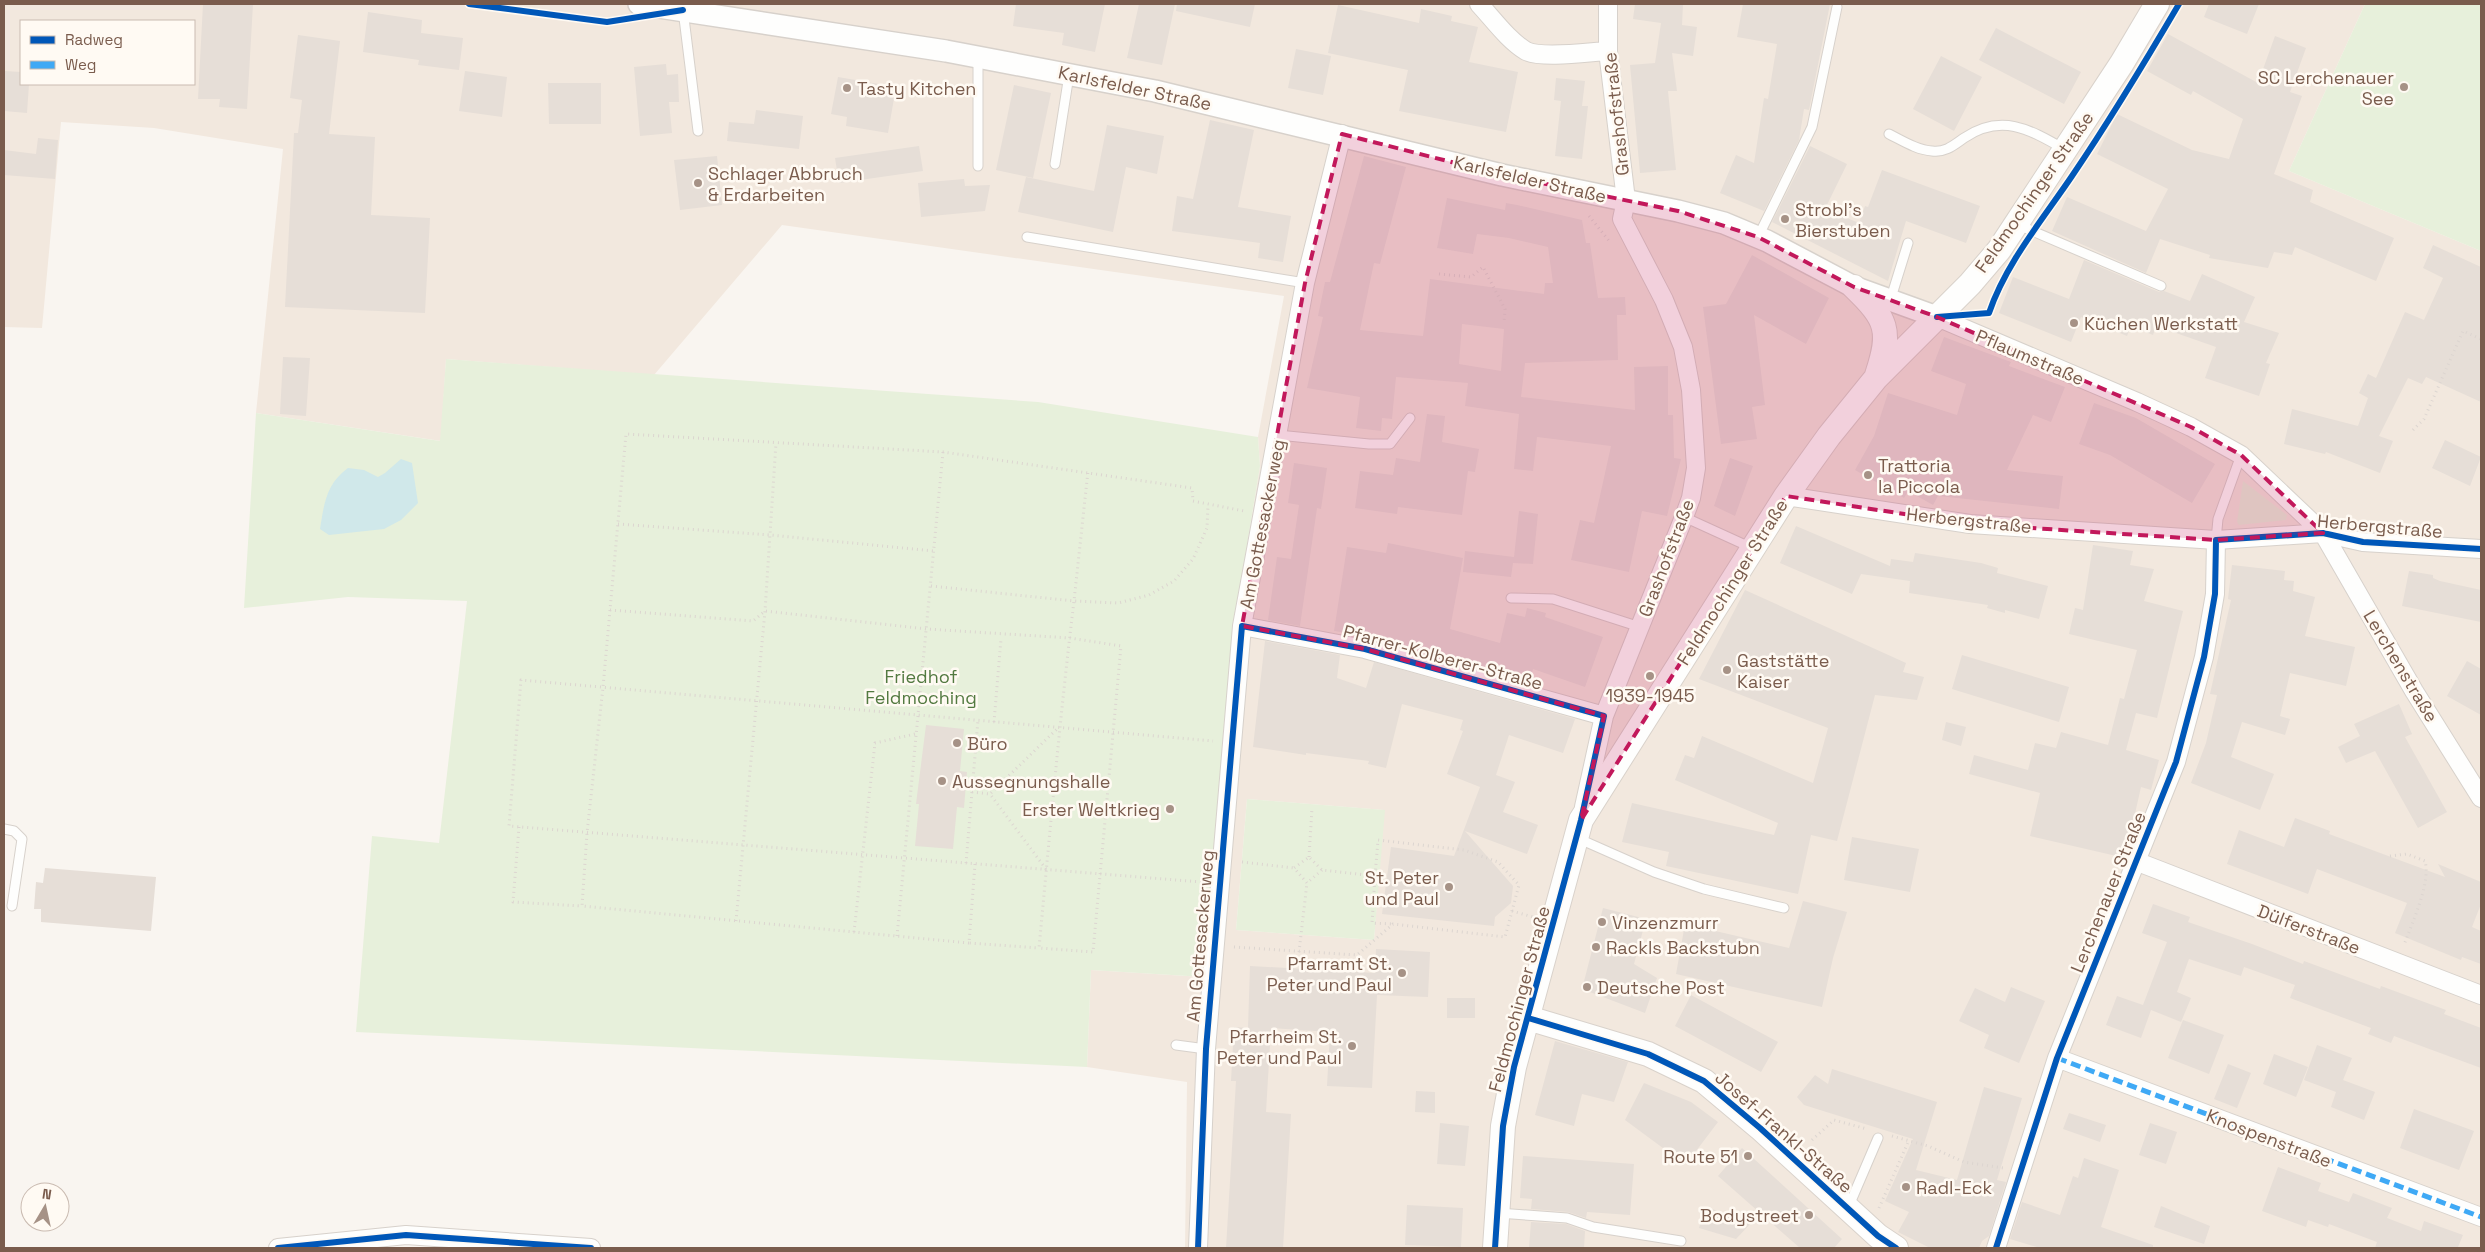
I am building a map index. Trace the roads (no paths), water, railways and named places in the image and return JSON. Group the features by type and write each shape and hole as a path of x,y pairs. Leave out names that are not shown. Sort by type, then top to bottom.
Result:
{"main road":[{"name":"Feldmochinger Straße","path":"1495,1248 1503,1126 1514,1067 1579,829 1752,548 1828,436 1876,378 1985,268 2122,63 2157,4"},
{"path":"1854,287 1882,318 1884,326 1886,340 1876,378"},
{"name":"Josef-Frankl-Straße","path":"1528,1018 1648,1054 1704,1081 1753,1121 1878,1236 1896,1248"}],"street":[{"name":"Karlsfelder Straße","path":"639,4 683,10 711,9 1155,91 1342,134 1502,174 1626,200"},
{"path":"1479,4 1509,37 1527,51 1544,54 1608,51"},
{"name":"Grashofstraße","path":"1579,829 1604,716 1684,517 1691,498 1696,468 1691,390 1682,347 1664,300 1622,219 1626,200 1608,51 1608,4"},
{"name":"Am Gottesackerweg","path":"1198,1248 1206,1048 1242,626 1264,515 1305,284 1342,134"},
{"name":"Pflaumstraße","path":"1626,200 1724,223 1758,237 1854,287 1937,317 2191,427 2241,455 2324,533"},
{"name":"Herbergstraße","path":"1786,496 1970,524 2216,540 2324,533 2363,542 2481,549"},
{"name":"Lerchenstraße","path":"2324,533 2414,691 2481,798"},
{"name":"Lerchenauer Straße","path":"1996,1248 2057,1058 2138,862 2176,762 2204,656 2215,594 2216,540"},
{"name":"Pfarrer-Kolberer-Straße","path":"1242,626 1365,649 1604,716"},
{"name":"Dülferstraße","path":"2138,862 2481,995"},
{"name":"Knospenstraße","path":"2057,1058 2481,1217"},
{"path":"278,1248 406,1235 591,1248"}],"lane":[{"path":"1758,237 1812,127 1838,7"},
{"path":"683,10 698,131"},
{"path":"978,57 978,166"},
{"path":"1055,164 1069,74"},
{"path":"1890,134 1918,148 1934,152 1948,149 1984,127 2004,125 2028,129 2065,150"},
{"path":"2016,224 2162,286"},
{"path":"1026,237 1305,284"},
{"path":"1890,301 1908,243"},
{"path":"1278,435 1369,444 1390,444 1410,418"},
{"path":"2216,540 2218,519 2241,455"},
{"path":"1684,517 1752,548"},
{"path":"1510,598 1553,599 1640,627"},
{"path":"4,829 14,831 22,839 12,906"},
{"path":"1579,829 1654,872 1704,889 1784,908"},
{"path":"1176,1045 1206,1048"},
{"path":"1848,1208 1878,1138"},
{"path":"1497,1213 1566,1218 1593,1227 1681,1241"}],"water":[{"path":"401,459 412,463 418,503 401,520 384,529 329,535 320,529 327,495 341,474 348,468 364,470 378,477"}],"place":[{"name":"SC Lerchenauer See","path":"2404,87"},
{"name":"Tasty Kitchen","path":"847,88"},
{"name":"Schlager Abbruch & Erdarbeiten","path":"698,183"},
{"name":"Strobl's Bierstuben","path":"1785,219"},
{"name":"Küchen Werkstatt","path":"2074,323"},
{"name":"Trattoria la Piccola","path":"1868,475"},
{"name":"Gaststätte Kaiser","path":"1727,670"},
{"name":"1939-1945","path":"1650,676"},
{"name":"Büro","path":"957,743"},
{"name":"Aussegnungshalle","path":"942,781"},
{"name":"Erster Weltkrieg","path":"1170,809"},
{"name":"St. Peter und Paul","path":"1449,887"},
{"name":"Vinzenzmurr","path":"1602,922"},
{"name":"Rackls Backstubn","path":"1596,947"},
{"name":"Pfarramt St. Peter und Paul","path":"1402,973"},
{"name":"Deutsche Post","path":"1587,987"},
{"name":"Pfarrheim St. Peter und Paul","path":"1352,1046"},
{"name":"Route 51","path":"1748,1156"},
{"name":"Radl-Eck","path":"1906,1187"},
{"name":"Bodystreet","path":"1809,1215"}],"park label":[{"name":"Friedhof Feldmoching","path":"921,686"}]}
